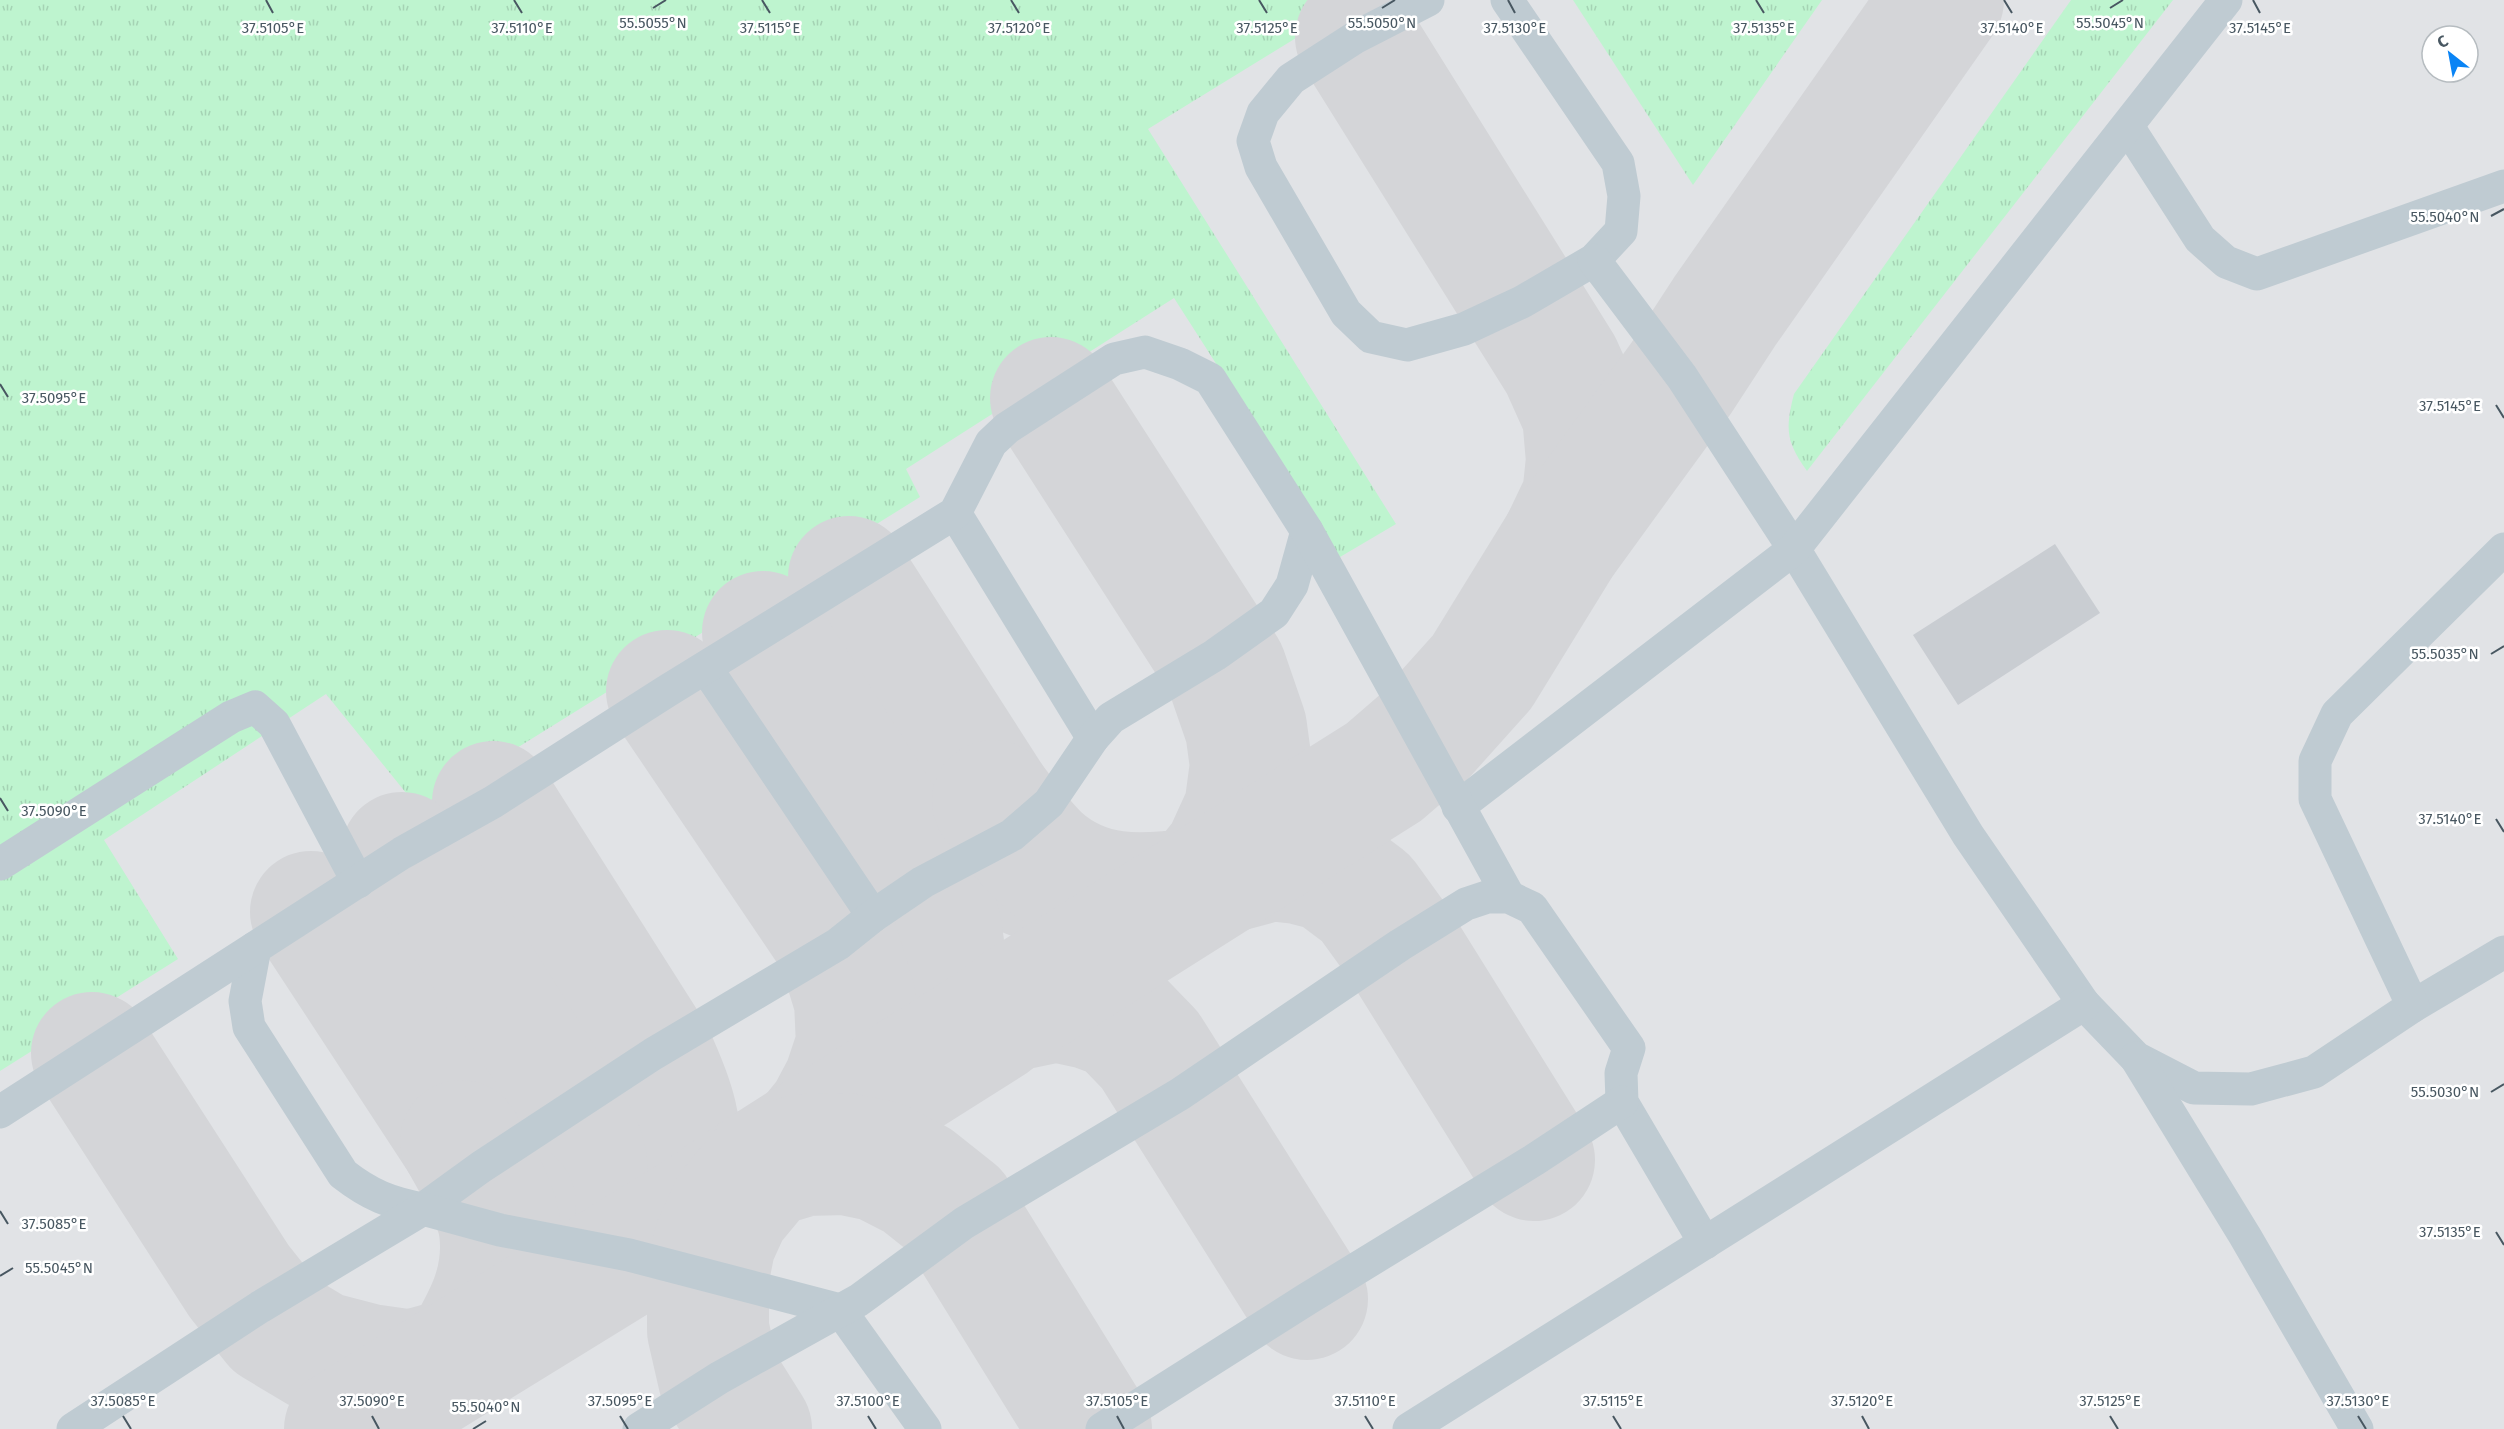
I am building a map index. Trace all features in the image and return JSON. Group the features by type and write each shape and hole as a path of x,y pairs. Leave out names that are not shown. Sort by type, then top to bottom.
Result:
{"lane":[{"path":"1428,0 1356,37 1292,79 1263,113 1253,141 1261,167 1346,313 1371,338 1407,345 1464,329 1522,302 1594,260 1621,231 1624,196 1618,163 1507,0"},
{"path":"1458,807 1794,549 2226,0"},
{"path":"2128,127 2200,239 2226,262 2257,274 2504,186"},
{"path":"1594,260 1682,377 1794,549 1968,834 2084,1004 2136,1058 2245,1236 2357,1429"},
{"path":"0,1112 402,853 494,802 955,513 991,443 1007,428 1114,358 1145,352 1180,364 1210,379 1307,531 1509,897"},
{"path":"955,513 1093,738"},
{"path":"73,1429 260,1307 423,1209 481,1167 653,1054 838,944 922,882 1017,832 1049,803 1093,738 1111,718 1215,655 1274,613 1292,585 1307,531"},
{"path":"2413,1006 2315,799 2315,761 2337,714 2504,549"},
{"path":"706,668 873,916"},
{"path":"0,864 231,717 255,707 274,724 358,882"},
{"path":"639,1429 719,1377 859,1300 964,1223 1180,1095 1400,945 1466,904 1487,897 1509,897 1532,908 1629,1047 1621,1073 1622,1102 1705,1243"},
{"path":"255,948 245,1001 249,1027 343,1174 364,1190 394,1203 500,1230 629,1255 840,1310 925,1429"},
{"path":"2136,1058 2194,1088 2251,1089 2314,1072 2413,1006 2504,952"},
{"path":"1430,1424 1705,1243 2084,1004"},
{"path":"1102,1429 1307,1299 1534,1160 1622,1102"}],"shaded area":[{"path":"0,0 2504,0 2504,1429 0,1429"}],"green space":[{"path":"0,0 1358,0 1148,129 1396,524 1340,557 1174,298 906,469 920,497 419,809 326,694 104,840 178,959 0,1071"},
{"path":"1573,0 1822,0 1693,185"},
{"path":"2071,0 2173,0 1807,471 1795,452 1789,435 1789,417 1794,394"}],"building":[{"path":"2055,544 2100,613 1958,705 1913,635"}],"taxiway":[{"path":"345,1429 699,1211 764,1167 992,1023 1018,1003 1384,772 1421,740 1482,672 1562,542 1682,377 1725,311 1943,0"},
{"path":"1356,37 1561,365 1583,414 1587,460 1583,498 1562,542"},
{"path":"993,801 1034,851 1059,871 1096,888 1135,893 1198,888 1224,856 1245,810 1251,765 1246,728 1226,670 1051,398"},
{"path":"849,577 993,801 1027,866 1028,877"},
{"path":"763,632 923,882 939,920 944,969 938,1008 923,1045 900,1082"},
{"path":"667,691 838,944 855,1000 857,1045 844,1084 827,1116 810,1137"},
{"path":"493,802 653,1054 672,1099 680,1146 674,1179 659,1208 629,1255"},
{"path":"402,853 565,1114 582,1147 588,1184 586,1212 578,1249 566,1272 538,1305"},
{"path":"1227,872 1271,860 1299,863 1330,871 1366,898 1400,945 1534,1160"},
{"path":"311,912 461,1141 497,1187 515,1203"},
{"path":"1008,1011 1056,1001 1093,1009 1120,1019 1150,1050 1307,1299"},
{"path":"92,1053 239,1281 274,1325 319,1352 369,1365 411,1371 462,1357 486,1312 500,1265 500,1230 490,1196 461,1141"},
{"path":"751,1429 719,1378 708,1330 708,1276 715,1241 730,1208 764,1167 804,1155 846,1154 880,1161 917,1180 956,1211 1091,1429"}]}
